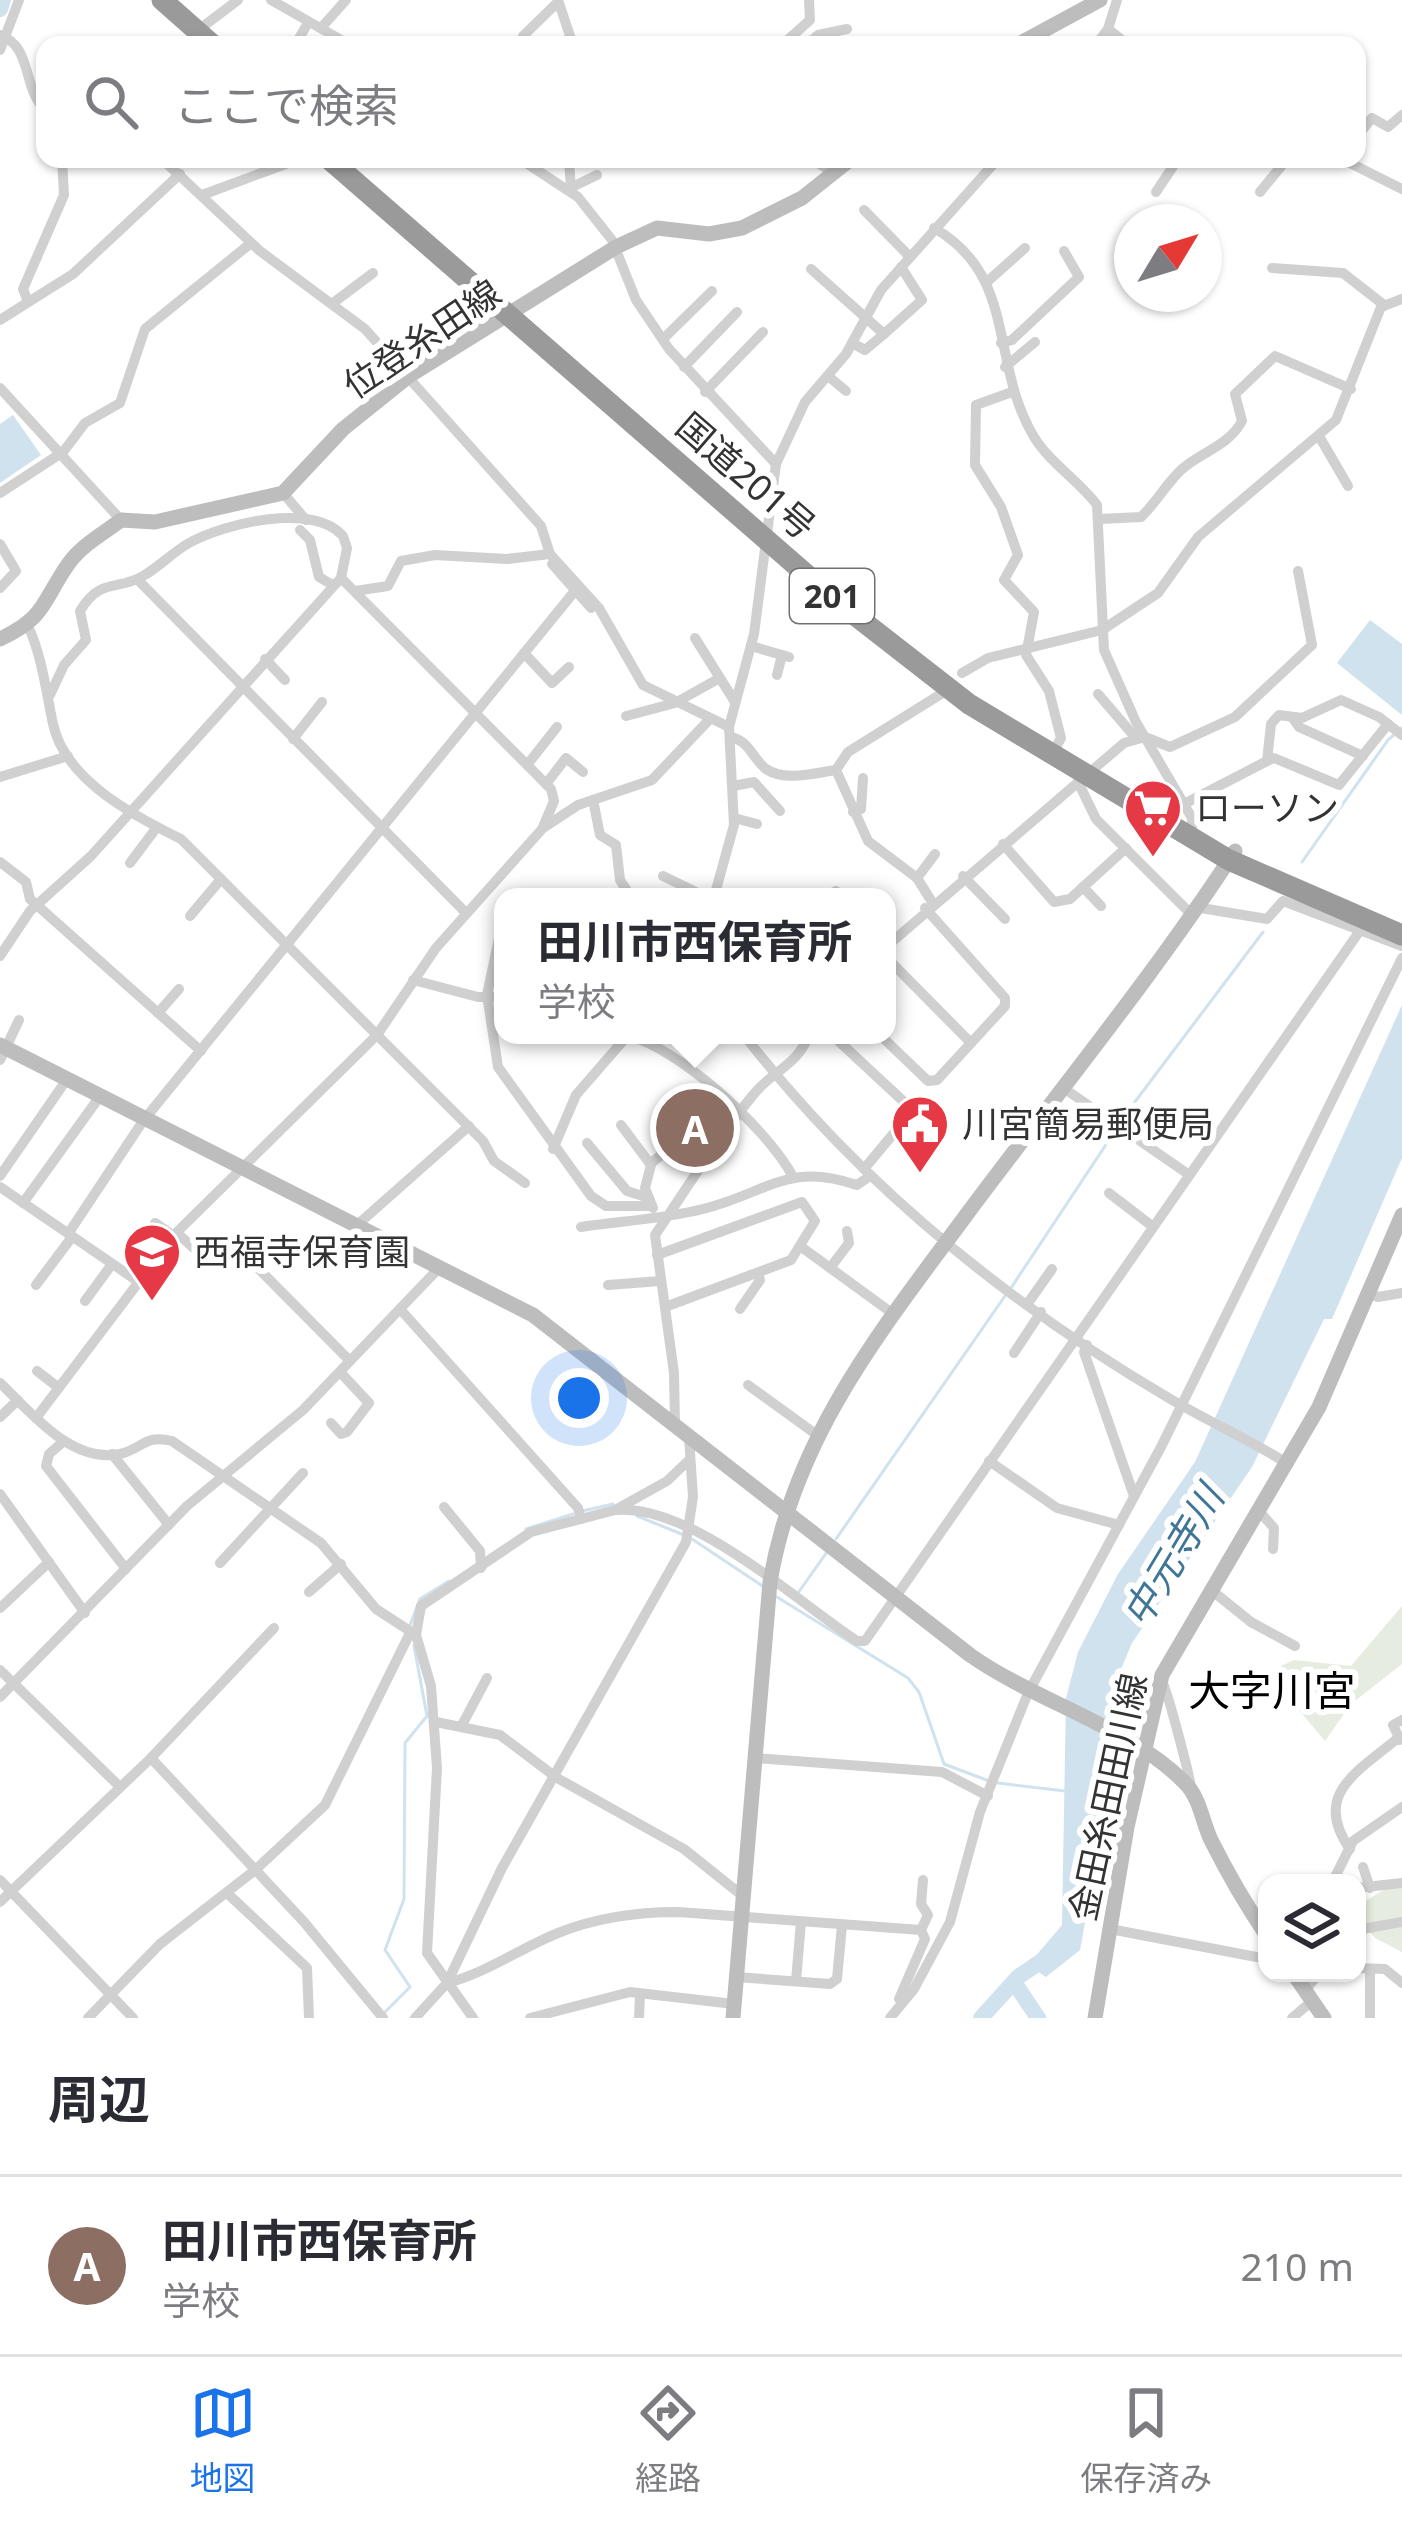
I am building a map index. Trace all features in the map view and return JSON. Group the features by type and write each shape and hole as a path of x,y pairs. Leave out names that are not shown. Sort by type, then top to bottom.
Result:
{"highway":[{"path":"145,0 196,36"},
{"path":"162,0 198,36"},
{"name":"国道201号","path":"340,168 514,312"},
{"name":"国道201号","path":"356,168 765,530 914,651 1057,747 1086,778 1192,828 1232,855 1402,921"},
{"name":"国道201号","path":"765,530 838,602 953,691 1086,778 1232,855 1402,935"}],"street":[{"path":"19,0 1,39 20,49 36,101"},
{"path":"206,36 238,0"},
{"path":"271,0 335,36"},
{"path":"321,28 346,0"},
{"path":"804,36 810,20 809,0"},
{"path":"1031,36 1080,5 1100,0"},
{"path":"1103,36 1117,0"},
{"path":"523,36 558,1 570,36"},
{"path":"300,36 308,23"},
{"path":"815,36 847,29"},
{"path":"1108,29 1117,36"},
{"path":"1366,125 1372,118 1388,128 1402,115"},
{"path":"27,299 23,290 64,195 62,168"},
{"path":"173,168 251,243 333,303 409,376 541,526 548,554 574,592 593,610 599,608"},
{"path":"202,195 275,168"},
{"path":"536,168 573,188 616,247 636,300 663,339 705,392 776,464"},
{"path":"570,168 573,188"},
{"path":"826,168 834,173"},
{"name":"位登糸田線","path":"283,493 344,429 409,376 616,247 657,228 709,234 742,227 802,198 840,168"},
{"path":"713,888 734,818 730,732 751,646 776,464 805,402 852,343 905,262 990,168"},
{"path":"1156,192 1172,168"},
{"path":"1260,192 1280,168"},
{"path":"1360,168 1402,189"},
{"path":"0,320 73,274 181,174"},
{"path":"573,188 597,175"},
{"path":"852,343 865,350 922,301 905,262 864,211"},
{"path":"934,228 962,245 988,281 1012,392 1041,447 1090,496 1100,519 1104,650 1140,737 1184,804 1192,828"},
{"path":"0,494 63,452 86,423 120,403 145,329 251,243"},
{"path":"988,281 1025,248"},
{"path":"1001,344 1012,340 1079,277 1064,251"},
{"path":"1271,268 1343,273 1384,305"},
{"path":"811,269 884,334"},
{"path":"333,303 373,273"},
{"path":"663,339 712,291"},
{"path":"1384,305 1402,299"},
{"path":"962,674 988,658 1102,630 1158,593 1198,537 1336,420 1384,305"},
{"path":"684,367 737,312"},
{"path":"705,392 763,332"},
{"path":"1005,367 1035,342"},
{"path":"1100,519 1142,517 1182,469 1201,461 1234,433 1242,421 1235,394 1275,356 1351,389"},
{"path":"828,376 846,391"},
{"path":"0,388 121,520"},
{"path":"1012,392 976,404 972,454 1001,508 1018,555 1004,574 1034,612 1028,647 1031,669 1049,691 1060,738 1057,747"},
{"path":"1319,436 1348,486"},
{"path":"0,639 28,626 46,607 69,563 121,520 155,522 283,493 310,540 320,577 355,591 546,784 554,801 543,828 466,914 376,1035 175,1234 36,1418"},
{"path":"2,948 37,904 65,884 336,581 347,548 343,536 326,522 253,524 199,538 137,580 108,584 87,600 79,619 86,640 64,664 50,695"},
{"path":"0,544 16,571 0,588"},
{"path":"355,591 388,586 401,561 435,555 507,559 548,554"},
{"path":"548,554 599,608 643,685 730,732 772,772 791,776 836,770 848,752 941,694"},
{"path":"1098,694 1140,737 1170,747 1235,717 1312,646 1298,571"},
{"path":"137,580 466,914"},
{"path":"36,1285 143,1121 574,592"},
{"path":"28,626 50,695 53,725 68,756 129,812 181,839 469,1126 494,1161 526,1183"},
{"path":"695,638 735,702"},
{"path":"751,646 785,656 777,675"},
{"path":"524,652 552,683 569,667"},
{"path":"265,658 285,680"},
{"path":"626,716 675,703 718,679"},
{"path":"1267,761 1271,724 1279,716 1302,718 1341,700 1402,735"},
{"path":"293,739 322,702"},
{"path":"1292,717 1299,727 1363,756"},
{"path":"543,828 593,800 652,780 709,721"},
{"path":"1184,804 1274,758 1339,785 1388,724"},
{"path":"527,765 557,727"},
{"path":"896,937 963,876 1140,737"},
{"path":"1,780 68,756"},
{"path":"546,784 566,758 583,772"},
{"path":"836,770 868,841 917,878 929,905 1006,998 1005,1006 937,1080 928,1081 889,1044"},
{"path":"854,812 861,809 863,778"},
{"path":"1086,778 1096,819 1192,910 1267,919 1283,901 1402,946"},
{"path":"733,786 754,782 780,811"},
{"path":"593,800 600,835 616,845 625,888"},
{"path":"734,818 757,824"},
{"path":"130,862 157,827"},
{"path":"1003,844 1054,902 1070,899 1126,848"},
{"path":"917,878 935,854"},
{"path":"530,2018 577,2002 640,1994 733,2011 770,1582 784,1511 817,1435 892,1313 1232,855"},
{"path":"0,862 26,882 37,904 201,1051"},
{"path":"663,876 690,888"},
{"path":"963,876 1004,919"},
{"path":"190,916 221,879"},
{"path":"1083,887 1101,906"},
{"path":"88,2018 160,1944 254,1870 329,1798 412,1635 421,1606 541,1527 632,1508 690,1529 856,1641 865,1641 1359,932"},
{"path":"893,2014 946,1929 988,1796 1031,1694 1184,1406 1402,958"},
{"path":"494,962 487,995 494,1041"},
{"path":"896,967 971,1043"},
{"path":"413,980 494,996"},
{"path":"158,1012 178,989"},
{"path":"19,1020 2,1052 547,1324 894,1597 1031,1694 1138,1747 1190,1789 1238,1893 1258,1923"},
{"path":"494,1044 498,1067 553,1149 597,1202 652,1207 673,1214 708,1208 792,1175 823,1174 857,1185 913,1110"},
{"path":"553,1149 572,1102 619,1044"},
{"path":"650,1044 668,1051 740,1110 792,1175"},
{"path":"752,1044 867,1172 945,1244 1087,1345 1282,1460"},
{"path":"415,2018 447,1983 502,1868 690,1529 693,1497 655,1235 740,1110 766,1079 800,1056 805,1044"},
{"path":"842,1044 929,1126"},
{"path":"0,1176 65,1082"},
{"path":"1062,1087 1188,1174"},
{"path":"23,1203 98,1099"},
{"path":"621,1125 650,1164"},
{"path":"356,1226 469,1126"},
{"path":"587,1142 627,1191 652,1207"},
{"path":"652,1207 645,1188 650,1164 665,1152"},
{"path":"0,1187 139,1282"},
{"path":"1110,1192 1152,1226"},
{"path":"657,1256 802,1202 815,1221 791,1260 664,1307"},
{"path":"580,1227 652,1207"},
{"name":"金田糸田田川線","path":"1095,2018 1138,1747 1161,1679 1259,1511 1402,1215"},
{"path":"155,1223 197,1251"},
{"path":"830,1268 849,1243 847,1232"},
{"path":"800,1246 892,1313"},
{"path":"243,1253 350,1361"},
{"path":"85,1301 112,1264"},
{"path":"0,1696 169,1525 340,1372 440,1267"},
{"path":"1028,1303 1052,1269"},
{"path":"740,1310 760,1280 758,1273"},
{"path":"608,1285 661,1281"},
{"path":"1368,1292 1402,1294"},
{"path":"400,1309 578,1508 581,1519"},
{"path":"1014,1353 1042,1312"},
{"path":"1087,1345 1084,1352 1134,1496"},
{"path":"37,1371 59,1388"},
{"path":"331,1423 341,1434 368,1410 369,1403 340,1372"},
{"path":"0,1383 64,1441 112,1454 158,1437 172,1441 341,1564 376,1609 412,1635 436,1722 431,1906 424,1940 473,2018"},
{"path":"748,1385 817,1435"},
{"path":"0,1417 18,1400"},
{"path":"64,1441 50,1454 46,1466 126,1570"},
{"path":"112,1454 169,1525"},
{"path":"615,1510 667,1481 688,1461"},
{"path":"989,1461 1057,1508 1119,1525"},
{"path":"220,1563 303,1473"},
{"path":"0,1494 85,1613"},
{"path":"444,1507 480,1550 481,1568"},
{"path":"1259,1511 1274,1528 1273,1550"},
{"path":"0,1608 49,1562"},
{"path":"309,1592 341,1564"},
{"path":"1210,1588 1251,1622 1295,1646"},
{"path":"0,1902 118,1785 152,1758 274,1628"},
{"path":"0,1670 118,1785"},
{"path":"462,1725 487,1678"},
{"path":"1161,1679 1173,1701 1180,1758 1191,1777 1190,1789"},
{"path":"1350,1849 1333,1805 1338,1790 1400,1741 1394,1724 1402,1720"},
{"path":"436,1722 500,1735 556,1778 684,1849 743,1897"},
{"path":"152,1758 383,2018"},
{"path":"754,1758 942,1772 988,1796"},
{"path":"1337,1874 1353,1840 1402,1808"},
{"path":"1363,1867 1363,1874"},
{"path":"0,1880 133,2018"},
{"path":"893,2014 925,1939 921,1930 928,1915 921,1904 923,1880"},
{"path":"1366,1888 1402,1883"},
{"path":"227,1893 307,1968 309,2018"},
{"path":"447,1983 533,1949 556,1934 640,1912 921,1930"},
{"path":"796,1981 801,1922"},
{"path":"1366,1928 1402,1922"},
{"path":"736,1977 830,1984 837,1979 842,1925"},
{"path":"920,1954 941,1928 946,1929"},
{"path":"1110,1929 1258,1957"},
{"path":"1366,1968 1385,1969 1402,1983"},
{"path":"1299,1982 1324,2018"},
{"path":"1292,2018 1315,1982"},
{"path":"1366,1982 1370,2018"},
{"path":"639,2018 640,1994"}],"shaded area":[{"path":"1402,1606 1402,1664 1351,1704 1325,1741 1288,1697 1278,1675 1281,1666 1294,1660 1351,1666"},
{"path":"1402,1879 1402,1952 1375,1938 1366,1928 1366,1901"}],"water":[{"path":"13,415 41,455 0,483 0,424"},
{"path":"1370,620 1402,644 1402,715 1337,663"},
{"path":"1402,1005 1402,1158 1332,1319 1324,1319 1252,1467 1132,1643 1108,1700 1107,1764 1100,1771 1111,1781 1080,1950 1046,1977 1028,1965 1062,1925 1066,1698 1078,1652 1118,1574 1195,1462"}],"waterway":[{"path":"0,9 3,0"},
{"path":"1302,862 1388,740 1402,728"},
{"path":"1119,1123 1263,932"},
{"path":"1011,1288 1115,1131"},
{"path":"836,1539 1005,1296"},
{"path":"582,1511 613,1504"},
{"path":"526,1529 573,1514"},
{"path":"637,1516 684,1535"},
{"path":"692,1539 764,1587"},
{"path":"798,1593 827,1552"},
{"path":"410,1625 420,1599 449,1581"},
{"path":"777,1597 908,1678 919,1692 944,1764 989,1781"},
{"path":"385,2012 410,1987 385,1950 404,1899 405,1743 427,1716 414,1646"},
{"path":"998,1783 1065,1791"},
{"name":"中元寺川","path":"981,2018 1018,1977 1046,1958"},
{"path":"1014,1982 1038,2018"}],"place":[{"name":"ローソン","path":"1153,859"},
{"name":"田川市西保育所","path":"695,1128"},
{"name":"川宮簡易郵便局","path":"920,1175"},
{"name":"西福寺保育園","path":"152,1303"}],"district":[{"name":"大字川宮","path":"1272,1691"}]}
